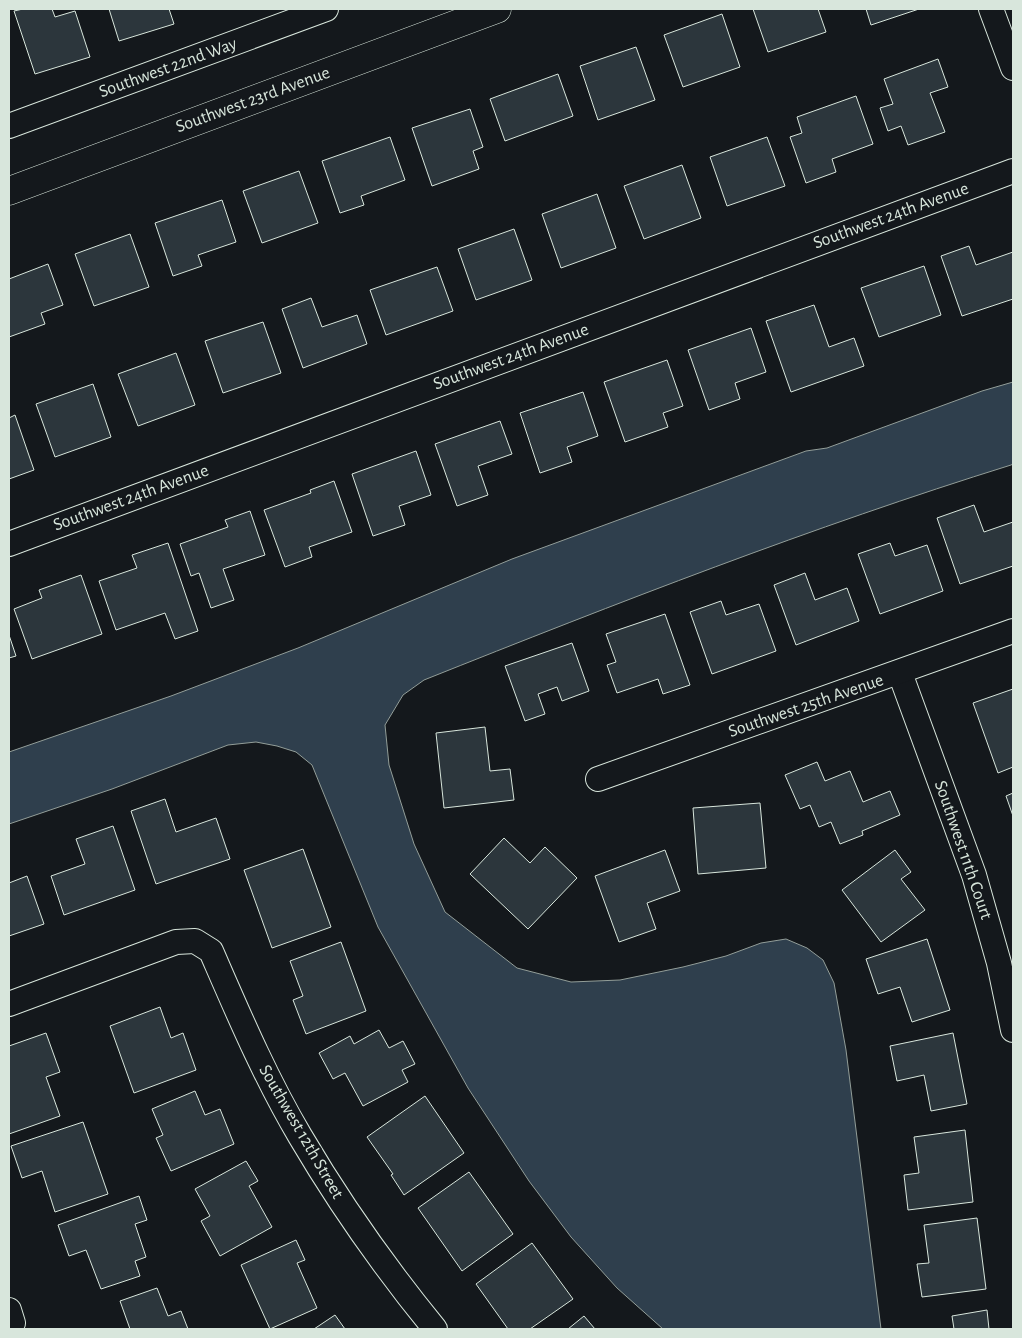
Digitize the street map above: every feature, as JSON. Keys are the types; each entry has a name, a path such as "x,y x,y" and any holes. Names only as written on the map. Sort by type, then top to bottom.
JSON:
{"street":[{"name":"Southwest 22nd Way","path":"9,126 326,9"},
{"name":"Southwest 23rd Avenue","path":"9,191 497,9"},
{"path":"991,9 1013,68"},
{"name":"Southwest 24th Avenue","path":"9,544 1013,171"},
{"name":"Southwest 25th Avenue","path":"598,779 900,673 1013,631"},
{"name":"Southwest 11th Court","path":"900,673 974,875 999,963 1013,1030"},
{"name":"Southwest 12th Street","path":"9,1004 176,942 195,941 210,951 256,1053 299,1135 348,1213 400,1288 435,1329"}],"water":[{"path":"1013,382 1013,464 862,514 715,567 424,680 403,695 385,725 389,765 414,844 445,912 517,968 571,982 620,980 683,967 726,956 761,943 786,939 807,948 823,960 834,983 846,1050 881,1329 663,1329 617,1288 571,1237 529,1181 468,1088 378,927 312,765 296,752 256,742 228,745 112,789 9,824 9,752 171,696 298,648 512,559 806,451 827,448 982,391"}],"building":[{"path":"23,9 52,9 55,17 75,11 90,57 35,74 14,11"},
{"path":"109,9 169,9 174,24 119,41"},
{"path":"753,9 818,9 826,32 768,52"},
{"path":"866,9 919,9 871,25"},
{"path":"722,14 740,67 683,87 664,35"},
{"path":"636,47 655,100 598,120 580,66"},
{"path":"938,59 948,87 930,93 945,132 908,145 901,126 888,131 880,108 893,104 884,79"},
{"path":"558,74 573,116 505,141 490,99"},
{"path":"856,96 873,144 832,159 836,172 806,183 790,137 802,133 797,117"},
{"path":"470,109 483,147 473,151 479,169 432,186 412,128"},
{"path":"390,137 405,180 361,196 364,205 340,213 322,161"},
{"path":"767,137 785,186 727,206 710,157"},
{"path":"682,165 701,218 644,239 624,186"},
{"path":"299,171 318,223 262,243 243,191"},
{"path":"597,194 616,248 561,268 542,214"},
{"path":"222,200 236,242 198,255 202,266 173,276 155,223"},
{"path":"514,229 532,280 476,300 458,249"},
{"path":"130,234 149,287 94,306 75,254"},
{"path":"969,246 976,265 1013,252 1013,299 962,316 941,256"},
{"path":"48,264 63,305 41,313 45,324 9,337 9,279"},
{"path":"924,266 941,315 879,337 861,288"},
{"path":"437,267 453,311 386,335 370,290"},
{"path":"311,298 322,327 357,315 367,344 303,368 282,309"},
{"path":"814,305 829,347 854,338 864,366 791,392 766,321"},
{"path":"263,322 281,373 223,393 205,341"},
{"path":"751,328 766,372 735,383 740,399 709,410 688,350"},
{"path":"176,353 195,405 138,426 118,374"},
{"path":"667,360 683,406 663,413 668,427 625,442 604,382"},
{"path":"93,384 111,437 55,457 36,404"},
{"path":"583,392 598,436 567,447 572,462 540,473 520,413"},
{"path":"15,415 34,470 9,479 9,418"},
{"path":"500,421 512,454 478,466 488,495 457,506 435,444"},
{"path":"416,451 431,495 399,506 405,525 373,536 352,474"},
{"path":"334,481 352,532 309,547 312,557 285,567 264,510 311,493 310,490"},
{"path":"974,505 984,532 1013,522 1013,566 960,584 937,518"},
{"path":"250,511 265,555 223,569 234,600 211,608 199,573 191,576 180,544 228,527 225,520"},
{"path":"168,543 198,631 175,639 165,613 116,630 99,581 137,568 132,555"},
{"path":"890,543 895,556 927,545 943,591 880,614 858,554"},
{"path":"805,573 815,600 847,588 859,621 796,645 774,585"},
{"path":"81,575 102,634 32,659 14,609 42,598 39,590"},
{"path":"721,601 726,615 759,604 776,651 712,674 690,612"},
{"path":"665,614 690,685 663,694 658,679 617,693 607,665 616,662 606,634"},
{"path":"9,635 16,656 9,658"},
{"path":"572,643 589,691 562,701 557,687 538,694 545,714 525,721 505,666"},
{"path":"1013,689 1013,767 998,773 973,703"},
{"path":"485,727 490,771 510,769 514,800 444,808 436,733"},
{"path":"817,762 825,781 850,771 863,802 890,791 900,815 862,831 863,835 840,844 831,822 819,827 810,805 800,809 785,775"},
{"path":"1013,793 1013,816 1006,796"},
{"path":"165,799 176,832 216,818 230,859 156,884 131,811"},
{"path":"760,803 766,868 698,874 693,808"},
{"path":"113,826 135,890 64,915 51,876 85,864 76,839"},
{"path":"504,838 530,863 545,847 577,878 528,929 470,874"},
{"path":"303,849 331,927 272,948 244,870"},
{"path":"665,850 680,891 647,903 656,929 619,942 595,876"},
{"path":"895,850 911,872 901,879 925,910 881,942 842,890"},
{"path":"27,876 44,924 9,936 9,883"},
{"path":"927,939 950,1010 912,1022 900,987 878,994 866,959"},
{"path":"341,942 366,1011 306,1034 293,1000 303,996 290,961"},
{"path":"160,1007 171,1038 183,1033 196,1070 134,1093 110,1026"},
{"path":"379,1030 389,1048 403,1041 415,1064 402,1070 408,1082 363,1106 345,1073 333,1079 319,1053 350,1036 354,1044"},
{"path":"46,1033 60,1072 46,1077 60,1116 9,1134 9,1046"},
{"path":"953,1033 967,1104 931,1111 924,1075 897,1081 890,1046"},
{"path":"195,1091 205,1115 220,1109 234,1144 171,1171 156,1138 163,1135 152,1109"},
{"path":"425,1096 464,1153 404,1195 391,1175 393,1174 367,1137"},
{"path":"83,1122 108,1194 55,1212 42,1171 22,1178 11,1146"},
{"path":"965,1130 973,1202 908,1210 904,1175 919,1173 914,1137"},
{"path":"246,1161 258,1181 249,1186 272,1227 220,1256 201,1221 210,1216 195,1189"},
{"path":"469,1172 513,1234 462,1271 418,1208"},
{"path":"139,1196 147,1220 135,1224 146,1257 135,1261 140,1276 101,1289 86,1250 69,1256 58,1225"},
{"path":"977,1218 986,1289 922,1297 917,1264 929,1263 924,1225"},
{"path":"296,1240 305,1260 297,1263 317,1308 270,1329 241,1265"},
{"path":"532,1243 573,1299 530,1329 508,1329 476,1284"},
{"path":"157,1288 168,1316 181,1311 188,1329 130,1329 120,1301"},
{"path":"987,1310 989,1329 954,1329 952,1316"},
{"path":"335,1315 345,1329 314,1329"},
{"path":"584,1316 595,1329 568,1329"}]}
